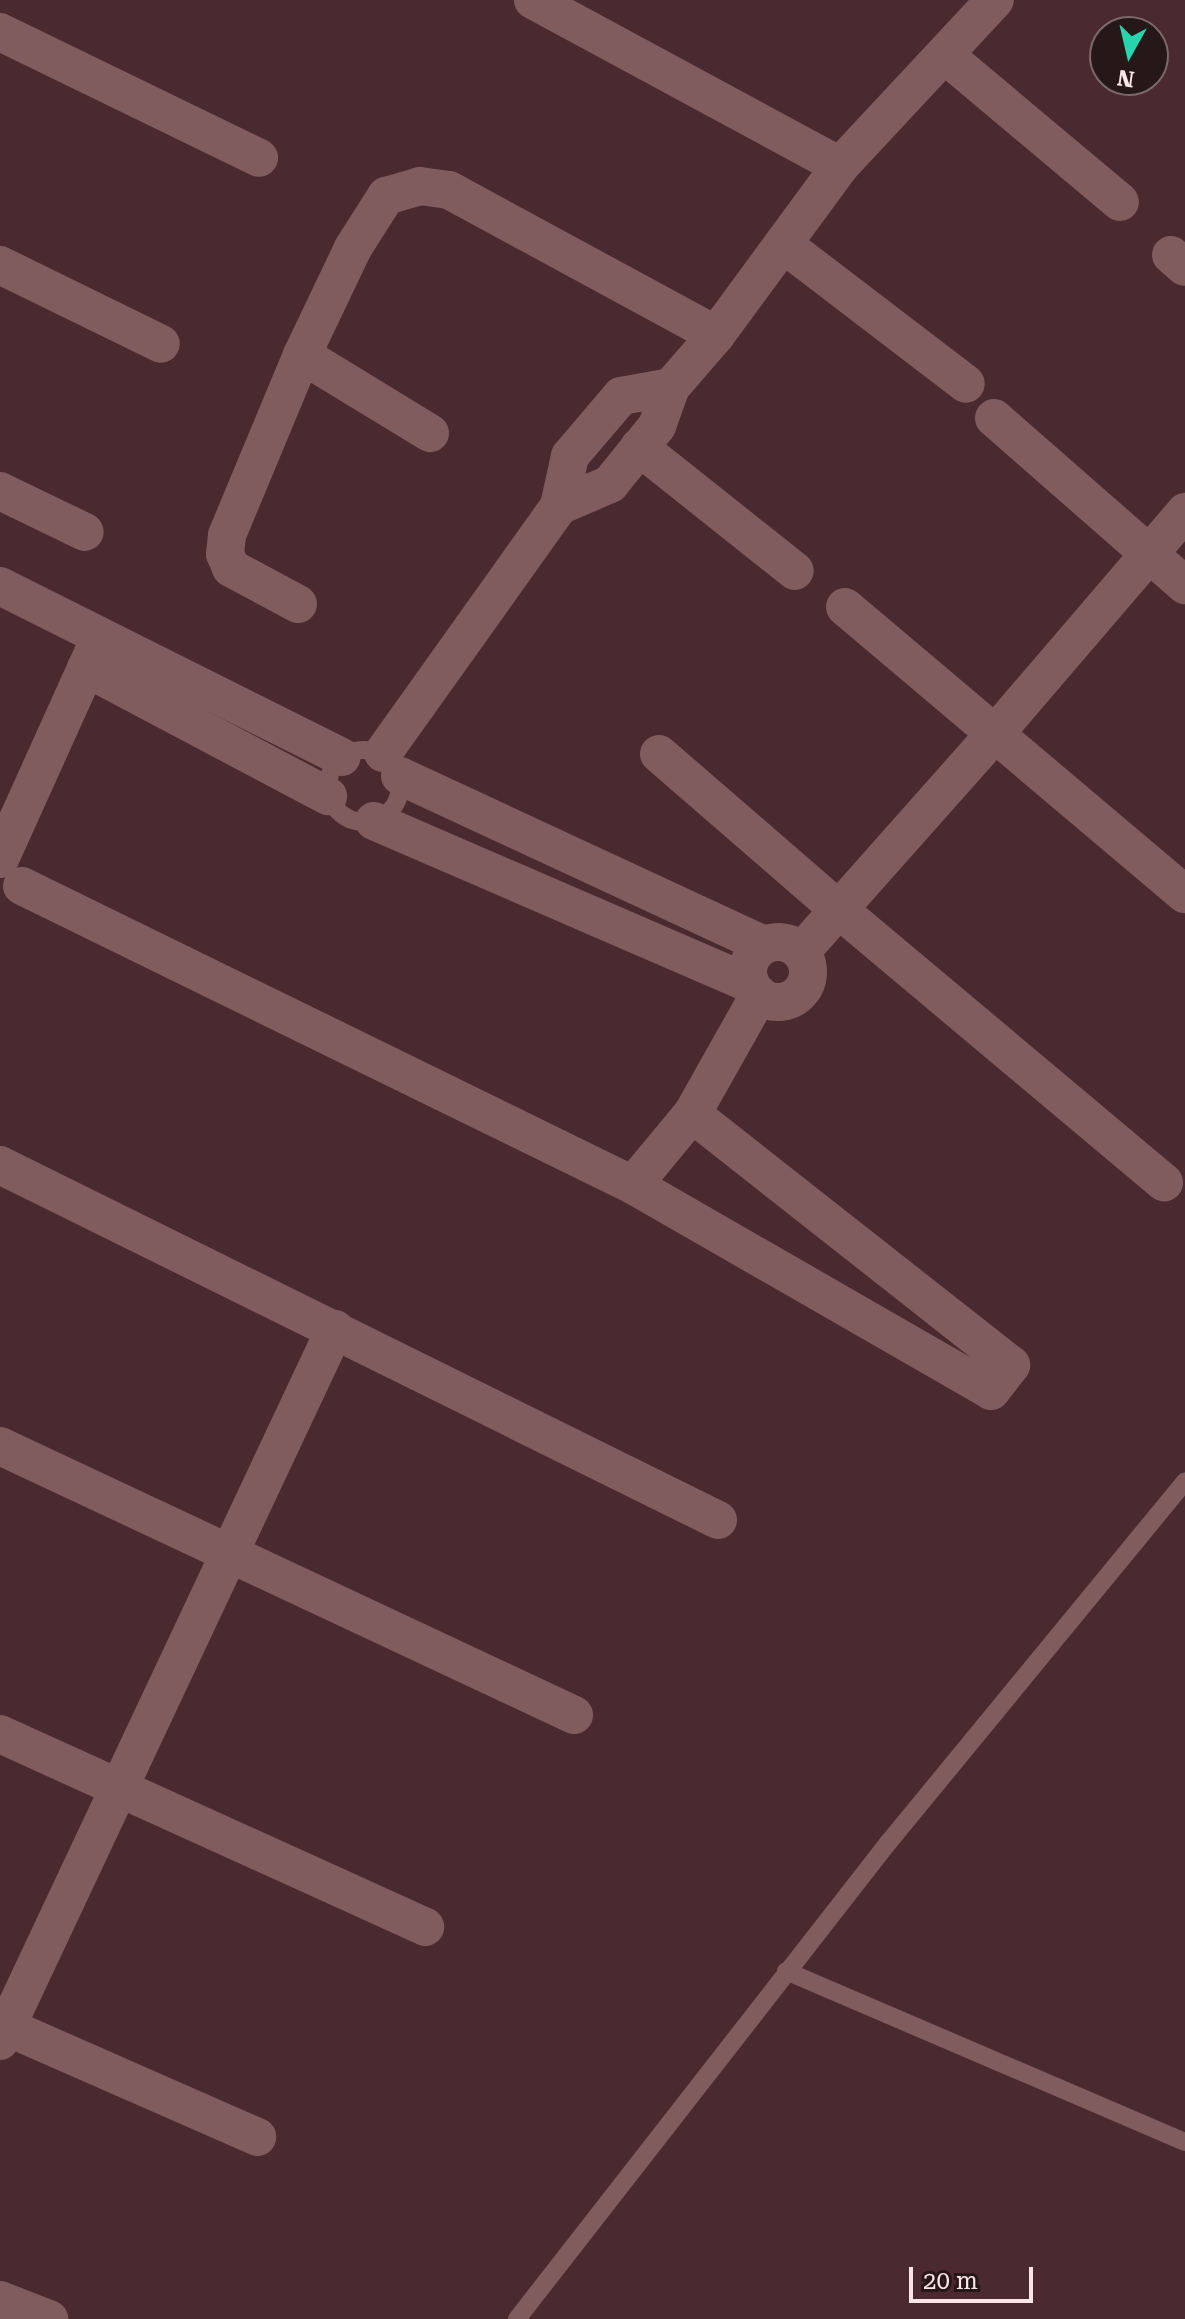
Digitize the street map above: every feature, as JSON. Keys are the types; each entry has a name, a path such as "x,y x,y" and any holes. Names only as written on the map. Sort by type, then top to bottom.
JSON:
{"street":[{"path":"533,0 840,166"},
{"path":"559,506 610,484 657,426 671,387 716,335 840,166 946,56 995,0"},
{"path":"0,32 259,158"},
{"path":"946,56 1120,202"},
{"path":"298,604 231,568 225,554 227,535 302,355 353,248 386,196 420,186 449,190 716,335"},
{"path":"783,244 966,384"},
{"path":"0,265 161,344"},
{"path":"302,355 430,433"},
{"path":"374,821 755,989 778,1002 796,996 803,989 808,970 801,952 783,942 764,945 391,765 559,506 570,456 621,396 671,387"},
{"path":"994,418 1185,585"},
{"path":"639,447 795,571"},
{"path":"0,491 85,532"},
{"path":"801,952 994,735 1185,512"},
{"path":"0,586 94,651 328,796"},
{"path":"845,607 1185,894"},
{"path":"94,651 342,757"},
{"path":"94,651 11,873 633,1185 991,1391 1011,1365 692,1114"},
{"path":"659,754 1164,1182"},
{"path":"633,1185 692,1114 755,989 749,964 764,945"},
{"path":"0,1165 718,1520"},
{"path":"257,2137 2,2031 335,1329"},
{"path":"0,1446 574,1715"},
{"path":"0,1734 425,1927"},
{"path":"0,2300 49,2319"}],"lane":[{"path":"369,749 391,765 401,791 396,804 374,821 345,817 334,808 328,796 327,781 332,767 342,757 369,749"},
{"path":"525,2317 786,1971 1185,1481"},
{"path":"786,1971 1185,2142"}]}
